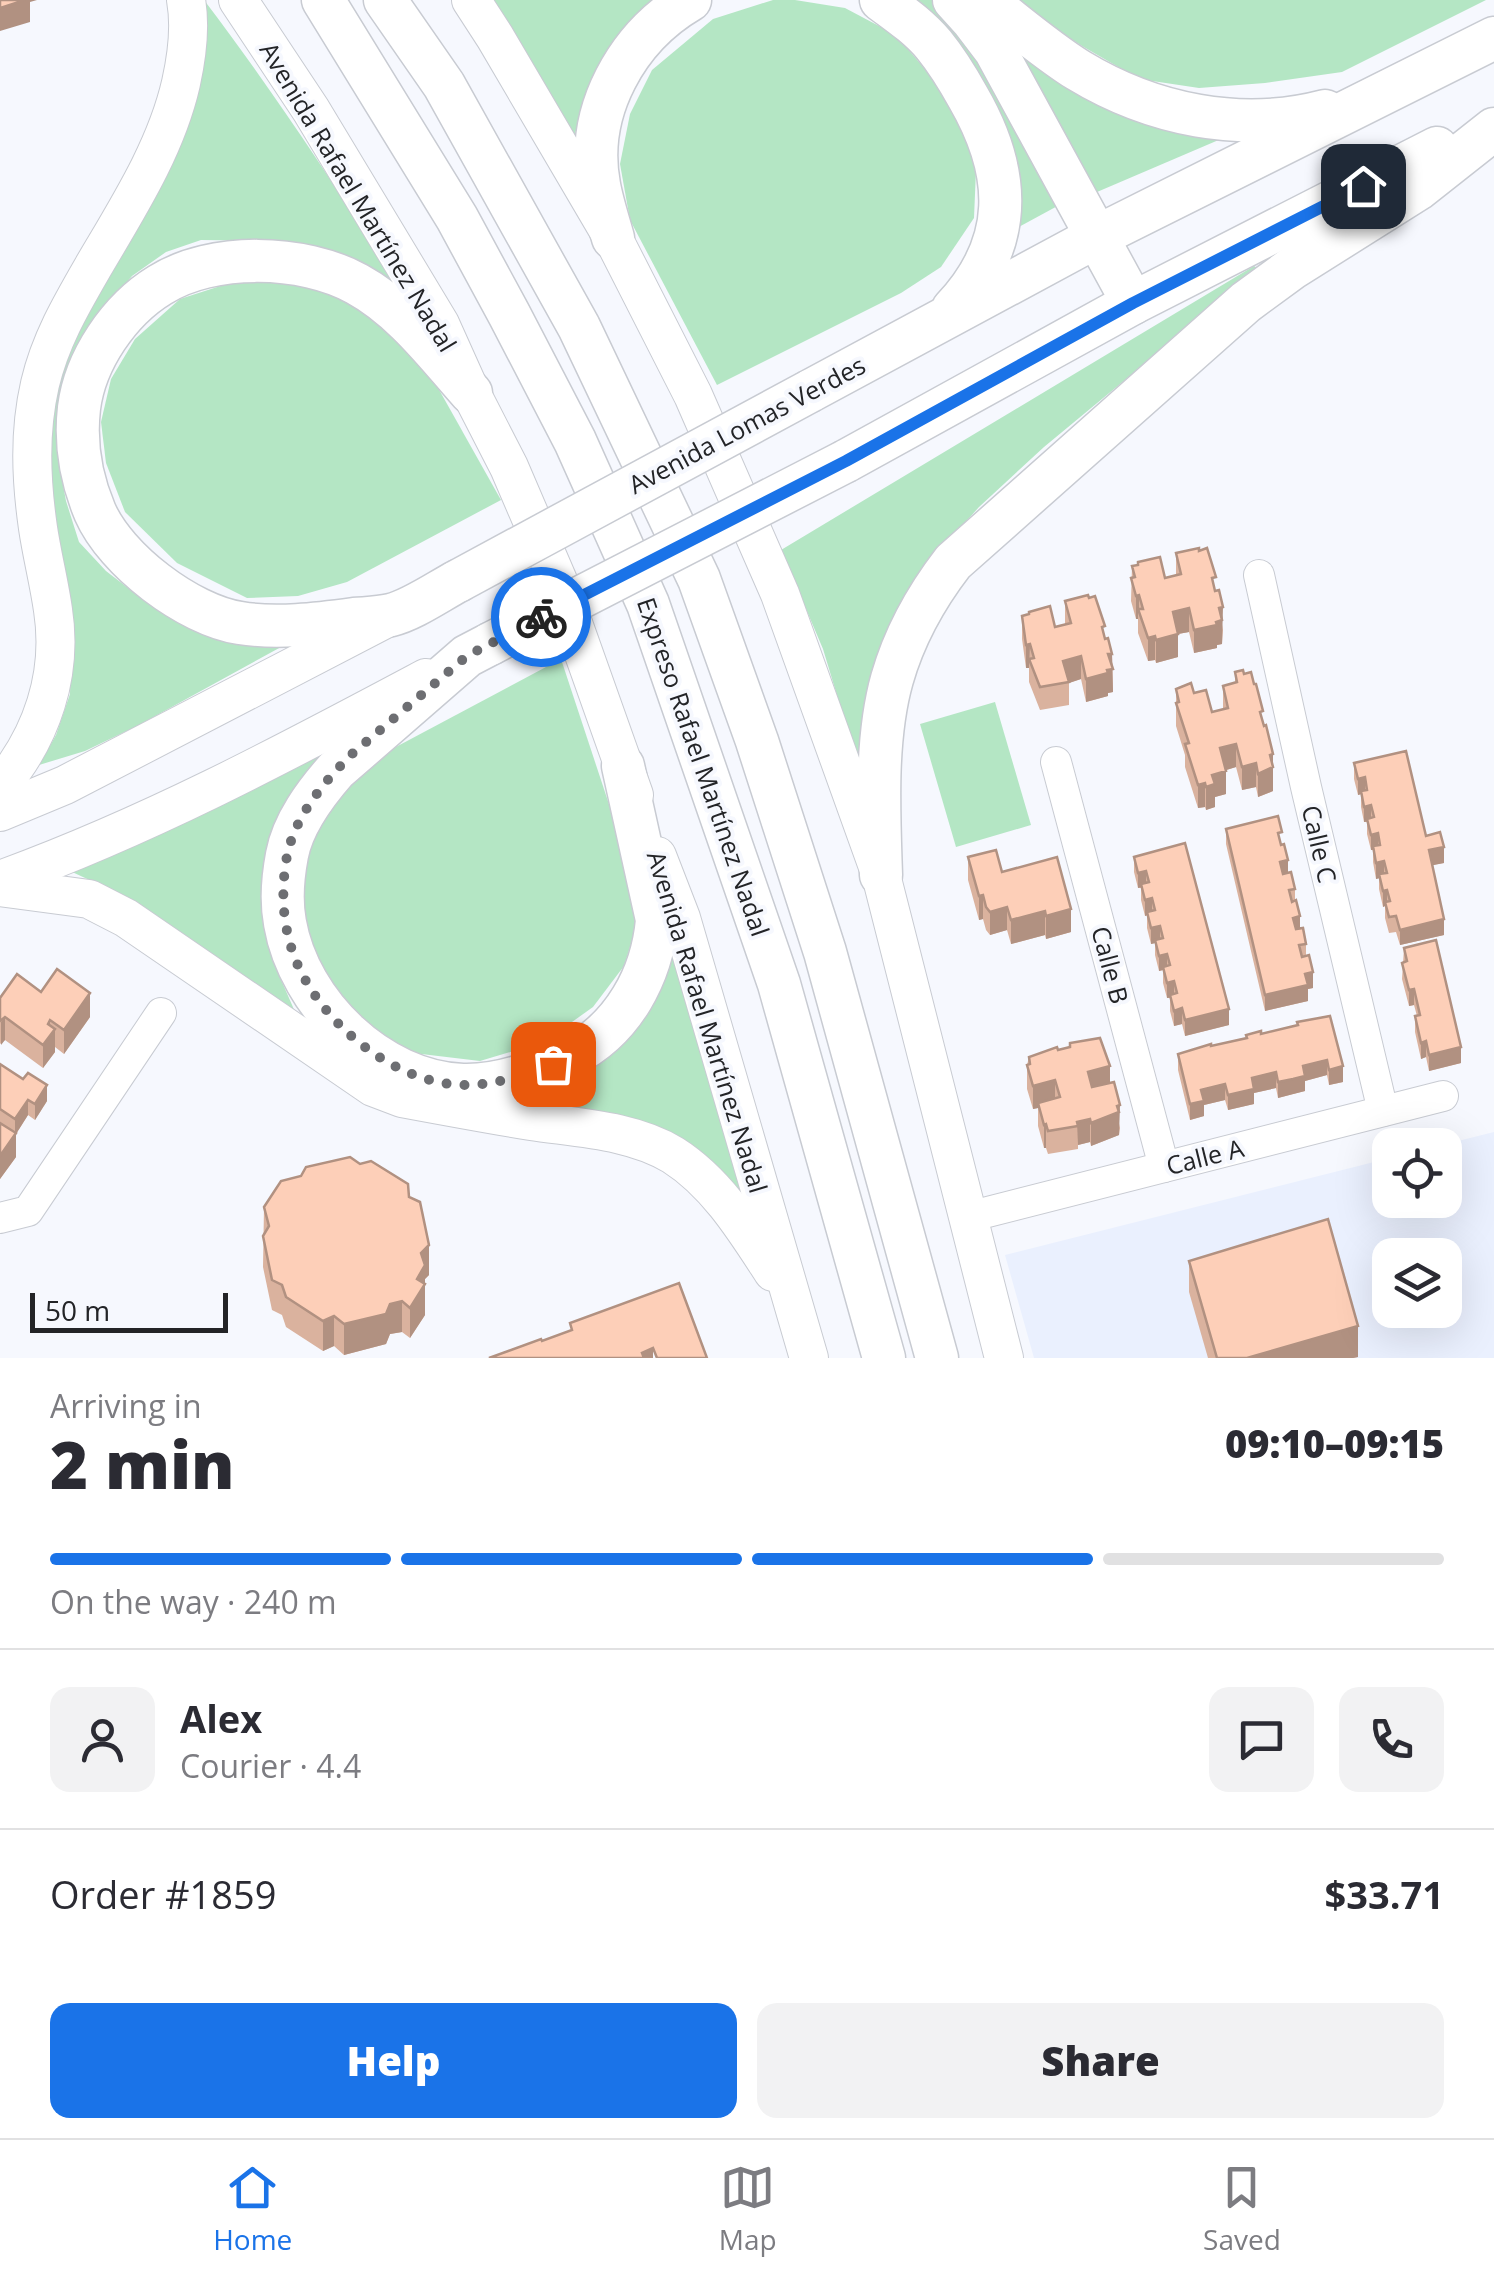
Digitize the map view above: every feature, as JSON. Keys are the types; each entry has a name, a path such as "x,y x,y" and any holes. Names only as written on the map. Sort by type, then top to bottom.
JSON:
{"highway":[{"name":"Expreso Rafael Martínez Nadal","path":"323,0 457,218 509,314 575,441 648,604 779,984 884,1358"},
{"path":"385,0 444,86 579,327 700,579 758,741 826,952 937,1358"},
{"path":"613,238 598,181 597,139 604,105 638,41 690,0"},
{"path":"881,0 912,22 933,44 980,116 995,154 1000,222 994,244 972,290 945,318"},
{"path":"954,0 995,50 1133,303"},
{"path":"984,0 1078,70 1148,104 1196,117 1244,120 1309,115 1378,96"},
{"name":"Avenida Lomas Verdes","path":"394,615 1096,237 1494,38"},
{"path":"622,766 657,920 648,969 638,991 606,1032 581,1050 522,1077 464,1085 420,1076 376,1056 334,1019 311,990 294,956 283,908 288,853 304,813 336,770 479,650 846,461 1133,303 1494,118"},
{"path":"881,875 884,724 892,679 922,608 953,562 1246,302 1418,188 1494,128"},
{"path":"394,615 328,622 238,623 210,614 164,590 103,527 88,491 80,464 78,433 79,408 89,368 134,304 160,284 209,267 262,260 292,263 355,283 386,304 421,337 471,394"}],"main road":[{"path":"0,786 40,723 50,696 56,658 54,614 38,529 32,469 32,426 40,386 49,351 69,308 137,192 175,107 186,62 186,0"},
{"name":"Avenida Rafael Martínez Nadal","path":"238,0 440,324 558,581 622,766 681,918 809,1358"},
{"path":"470,0 613,238 694,395 780,594 881,875 1004,1358"},
{"name":"Avenida Lomas Verdes","path":"0,812 96,770 394,615"},
{"path":"0,884 74,854 277,758 479,650"},
{"path":"0,884 90,899 126,918 373,1087 402,1098 601,1131 649,1144 672,1155 718,1195 791,1298"}],"street":[{"name":"Calle C","path":"1260,575 1383,1111"},
{"name":"Calle B","path":"1056,762 1164,1167"},
{"path":"0,1218 28,1211 161,1012"},
{"name":"Calle A","path":"968,1218 1443,1096"}],"shaded area":[{"path":"1494,1132 1494,1358 1034,1358 1005,1255 1372,1163 1372,1218 1462,1218 1462,1140"}],"green space":[{"path":"204,0 290,120 425,326 328,251 288,241 201,240 166,252 132,276 101,313 58,423 59,463 79,542 106,571 182,623 292,641 139,725 85,751 39,765 56,735 70,694 71,634 70,594 49,507 40,414"},
{"path":"488,0 665,0 629,30 591,80 574,137"},
{"path":"773,0 845,8 896,35 936,82 977,146 974,218 941,267 901,293 717,385 630,220 620,164 630,114 652,70 713,19"},
{"path":"911,0 942,0 1063,203 1013,230"},
{"path":"1011,0 1486,0 1342,72 1199,88 1139,79"},
{"path":"985,16 1242,130 1090,195"},
{"path":"1254,266 1259,269 1044,447 953,536 859,768 823,649 781,550"},
{"path":"239,280 339,288 424,363 501,500 347,582 298,596 247,598 177,563 125,512 106,463 101,422 111,379 135,339 180,299"},
{"path":"561,659 639,895 637,925 624,966 593,1007 544,1042 480,1061 413,1053 365,1024 324,981 302,925 301,877 318,818 362,765"},
{"path":"995,702 1031,825 956,847 920,724"},
{"path":"344,738 299,783 274,823 265,865 262,919 279,975 299,1021 111,890 70,871"},
{"path":"666,927 748,1193 736,1197 482,1096 538,1084"}],"building":[{"path":"0,0 25,0 0,8"},
{"path":"1207,548 1216,577 1212,578 1215,591 1219,590 1223,607 1219,608 1222,620 1217,625 1194,630 1189,608 1173,612 1178,634 1156,640 1155,636 1148,638 1138,609 1143,609 1131,578 1135,577 1132,566 1160,557 1165,578 1181,574 1176,553"},
{"path":"1095,596 1113,669 1086,679 1081,656 1063,661 1069,682 1040,687 1029,659 1034,658 1030,644 1026,645 1022,616 1050,606 1055,627 1071,623 1065,601"},
{"path":"1243,670 1244,674 1251,672 1256,684 1273,767 1258,774 1256,763 1242,767 1236,744 1220,748 1226,771 1212,775 1215,784 1198,785 1185,744 1189,743 1176,703 1176,689 1191,683 1194,693 1206,690 1212,712 1228,708 1223,686 1237,682 1235,672"},
{"path":"1406,751 1426,836 1440,832 1444,847 1429,850 1444,919 1400,930 1396,916 1389,917 1385,902 1390,901 1379,874 1387,873 1384,861 1376,863 1373,846 1380,845 1378,833 1371,835 1367,819 1374,817 1371,805 1364,807 1361,791 1367,790 1365,777 1358,779 1354,763"},
{"path":"1278,816 1282,832 1278,833 1288,860 1280,862 1283,874 1291,872 1295,889 1289,890 1300,916 1293,918 1296,929 1303,928 1306,944 1299,945 1302,957 1309,955 1313,972 1305,974 1308,985 1265,995 1226,829"},
{"path":"1185,843 1229,1009 1185,1020 1182,1008 1174,1011 1170,995 1177,993 1174,981 1167,983 1163,967 1170,965 1167,954 1159,956 1155,940 1163,938 1160,926 1151,928 1147,912 1155,910 1152,898 1145,900 1141,884 1149,882 1146,871 1138,873 1134,857"},
{"path":"996,850 1002,872 1057,857 1071,909 1011,920 1007,907 990,912 983,895 979,896 968,857"},
{"path":"1436,940 1461,1047 1429,1055 1426,1041 1421,1043 1414,989 1409,990 1402,963 1407,961 1404,948"},
{"path":"57,969 90,993 64,1030 50,1020 48,1024 55,1029 43,1045 5,1017 0,1021 0,998 17,974 41,992"},
{"path":"1330,1016 1343,1066 1329,1070 1327,1060 1303,1066 1305,1076 1293,1079 1278,1082 1276,1072 1252,1078 1254,1089 1228,1095 1225,1084 1201,1090 1204,1101 1190,1104 1178,1054"},
{"path":"1100,1038 1110,1066 1088,1072 1092,1087 1114,1082 1119,1112 1091,1123 1090,1119 1077,1122 1078,1126 1048,1131 1038,1103 1060,1097 1055,1080 1033,1086 1027,1065 1029,1057"},
{"path":"0,1064 23,1079 28,1073 47,1085 35,1104 28,1100 15,1119 0,1109"},
{"path":"0,1123 16,1133 0,1156"},
{"path":"350,1157 360,1164 371,1161 408,1184 409,1197 420,1202 429,1245 421,1253 425,1265 417,1279 425,1284 410,1308 402,1301 390,1304 386,1314 344,1324 334,1316 323,1321 286,1297 282,1285 272,1280 263,1236 269,1226 264,1207 281,1181 301,1176 306,1167"},
{"path":"1328,1219 1358,1326 1247,1358 1217,1358 1189,1261"},
{"path":"679,1283 707,1358 657,1358 653,1348 642,1353 644,1358 489,1358 572,1330 570,1323"}],"way so far":[{"path":"541,617 467,656 336,770 319,789 296,832 288,853 283,896 284,920 294,956 311,990 334,1019 376,1056 434,1081 464,1085 522,1077 553,1064"}],"route":[{"path":"541,617 846,461 1133,303 1363,186"}]}
